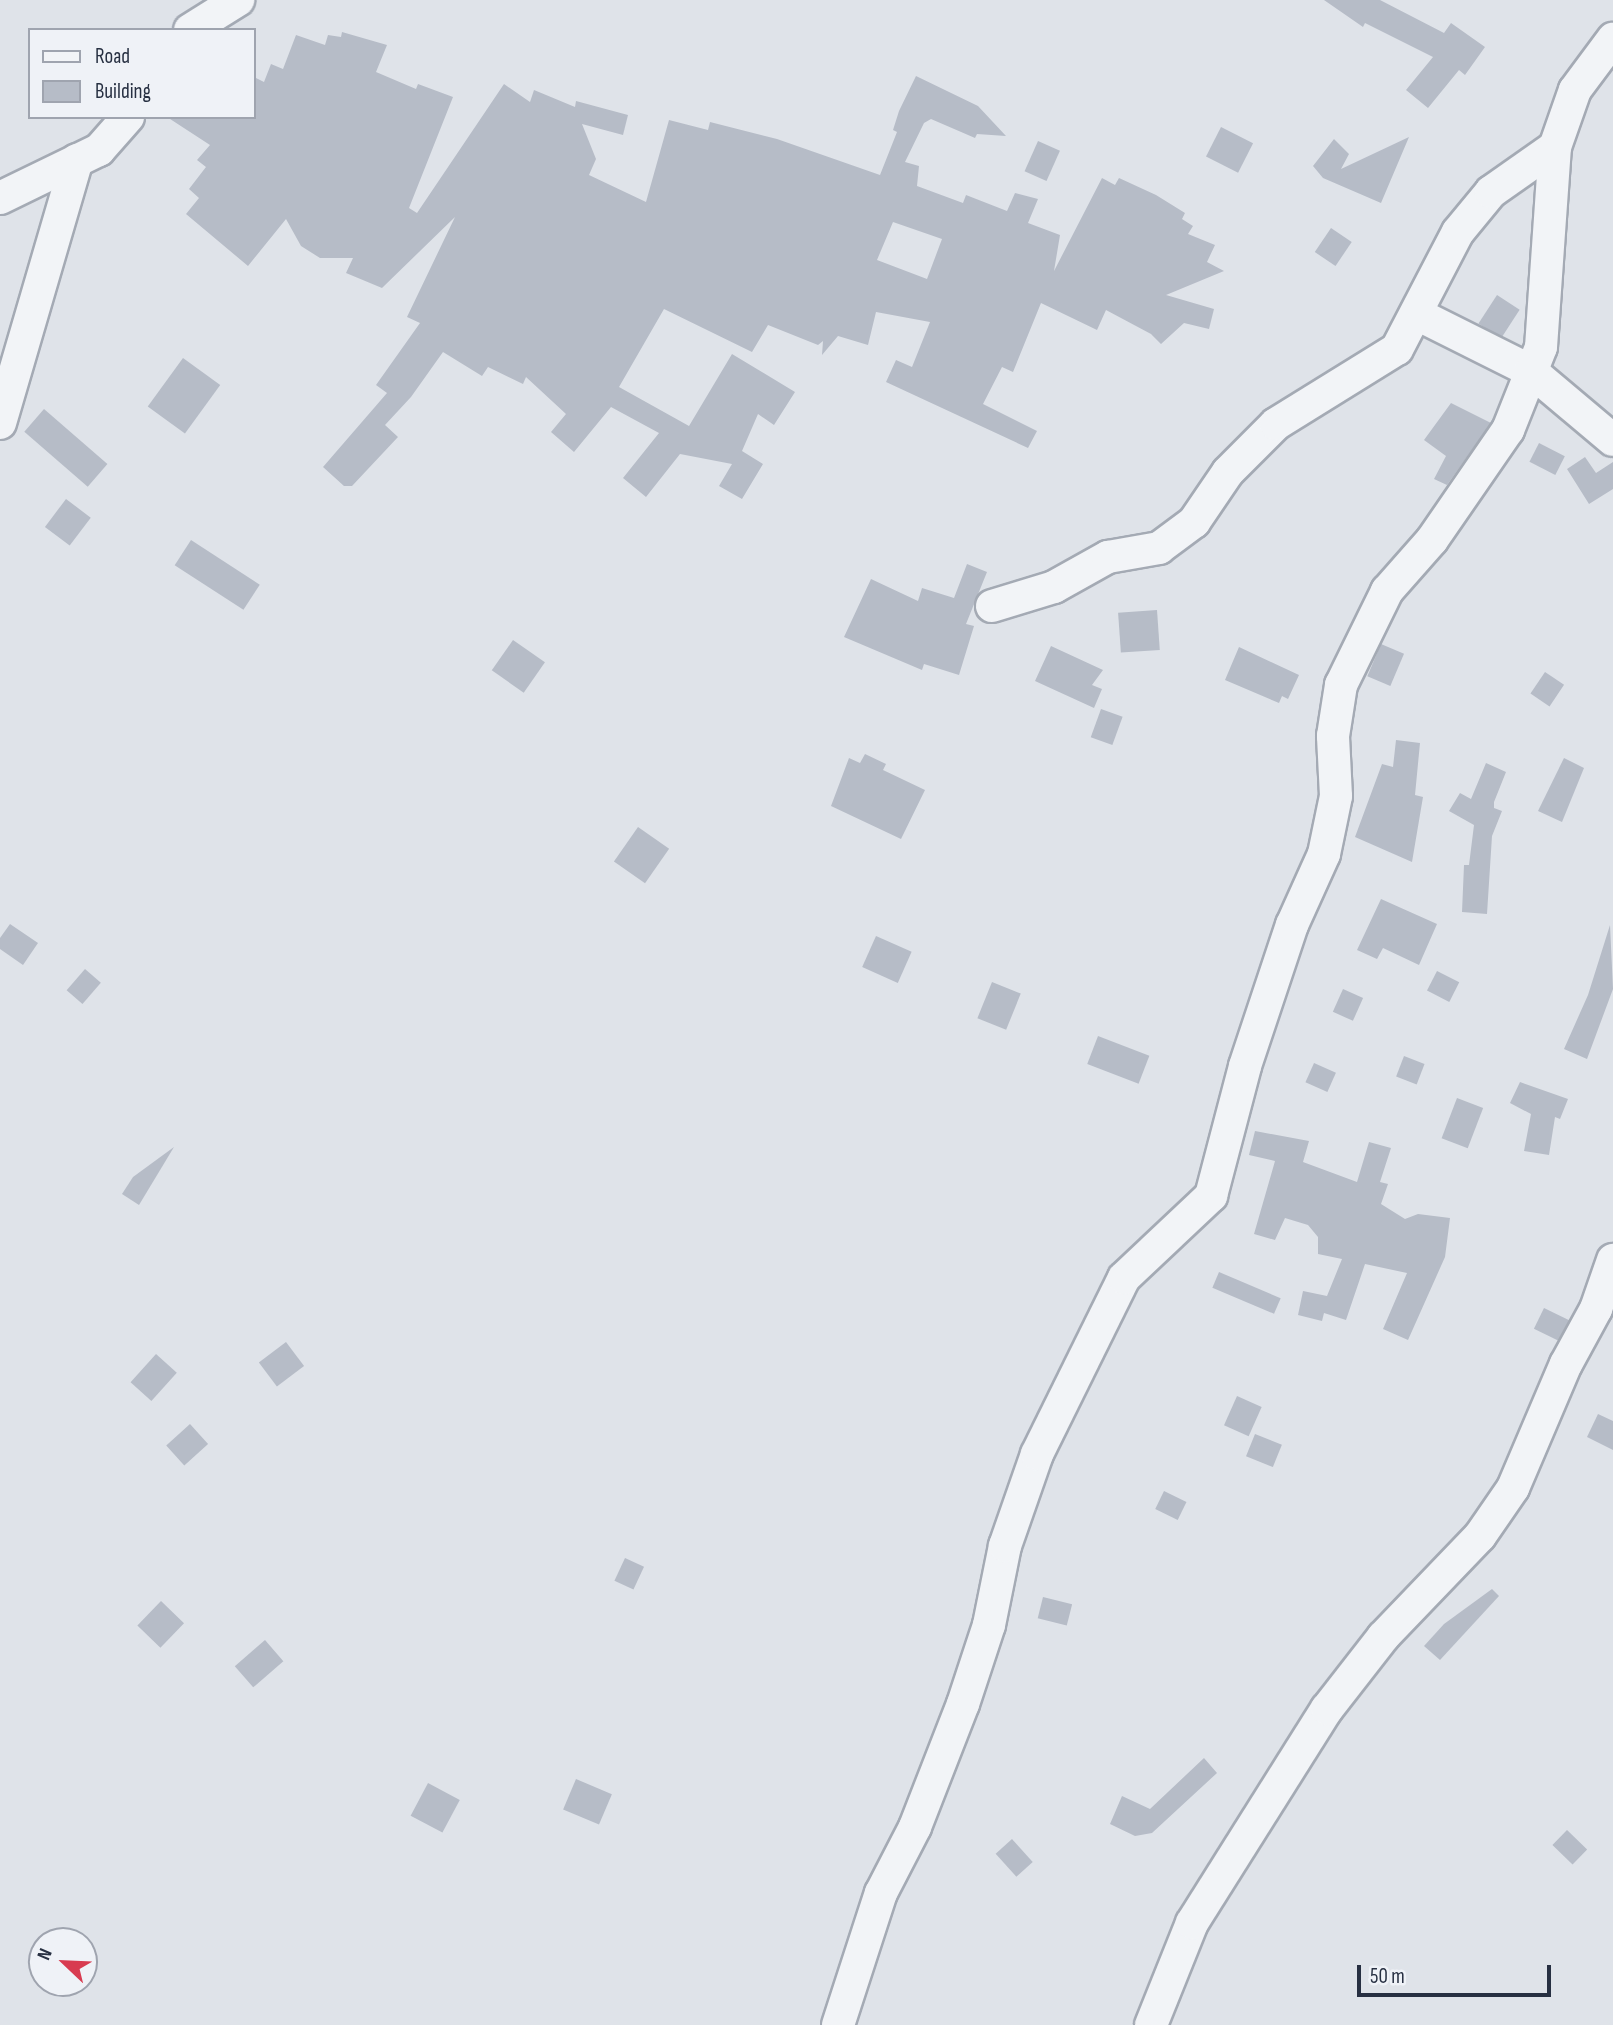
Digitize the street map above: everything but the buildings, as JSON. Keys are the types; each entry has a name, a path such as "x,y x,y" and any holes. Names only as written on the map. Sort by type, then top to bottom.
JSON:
{"street":[{"path":"193,28 238,0"},
{"path":"838,2025 881,1893 915,1827 963,1704 989,1625 1005,1546 1037,1454 1124,1278 1211,1196 1245,1066 1279,963 1324,854 1336,796 1333,736 1341,685 1387,591 1432,540 1508,430 1541,347 1555,147 1575,90 1613,39"},
{"path":"0,198 99,150 126,119"},
{"path":"992,606 1054,587 1108,557 1159,548 1195,522 1250,446 1276,424 1397,349 1419,315 1458,232 1491,192 1555,147"},
{"path":"0,423 77,160"},
{"path":"1419,315 1531,371 1613,440"},
{"path":"1150,2025 1192,1923 1327,1709 1383,1637 1480,1536 1513,1488 1566,1364 1596,1309 1613,1260"}]}
